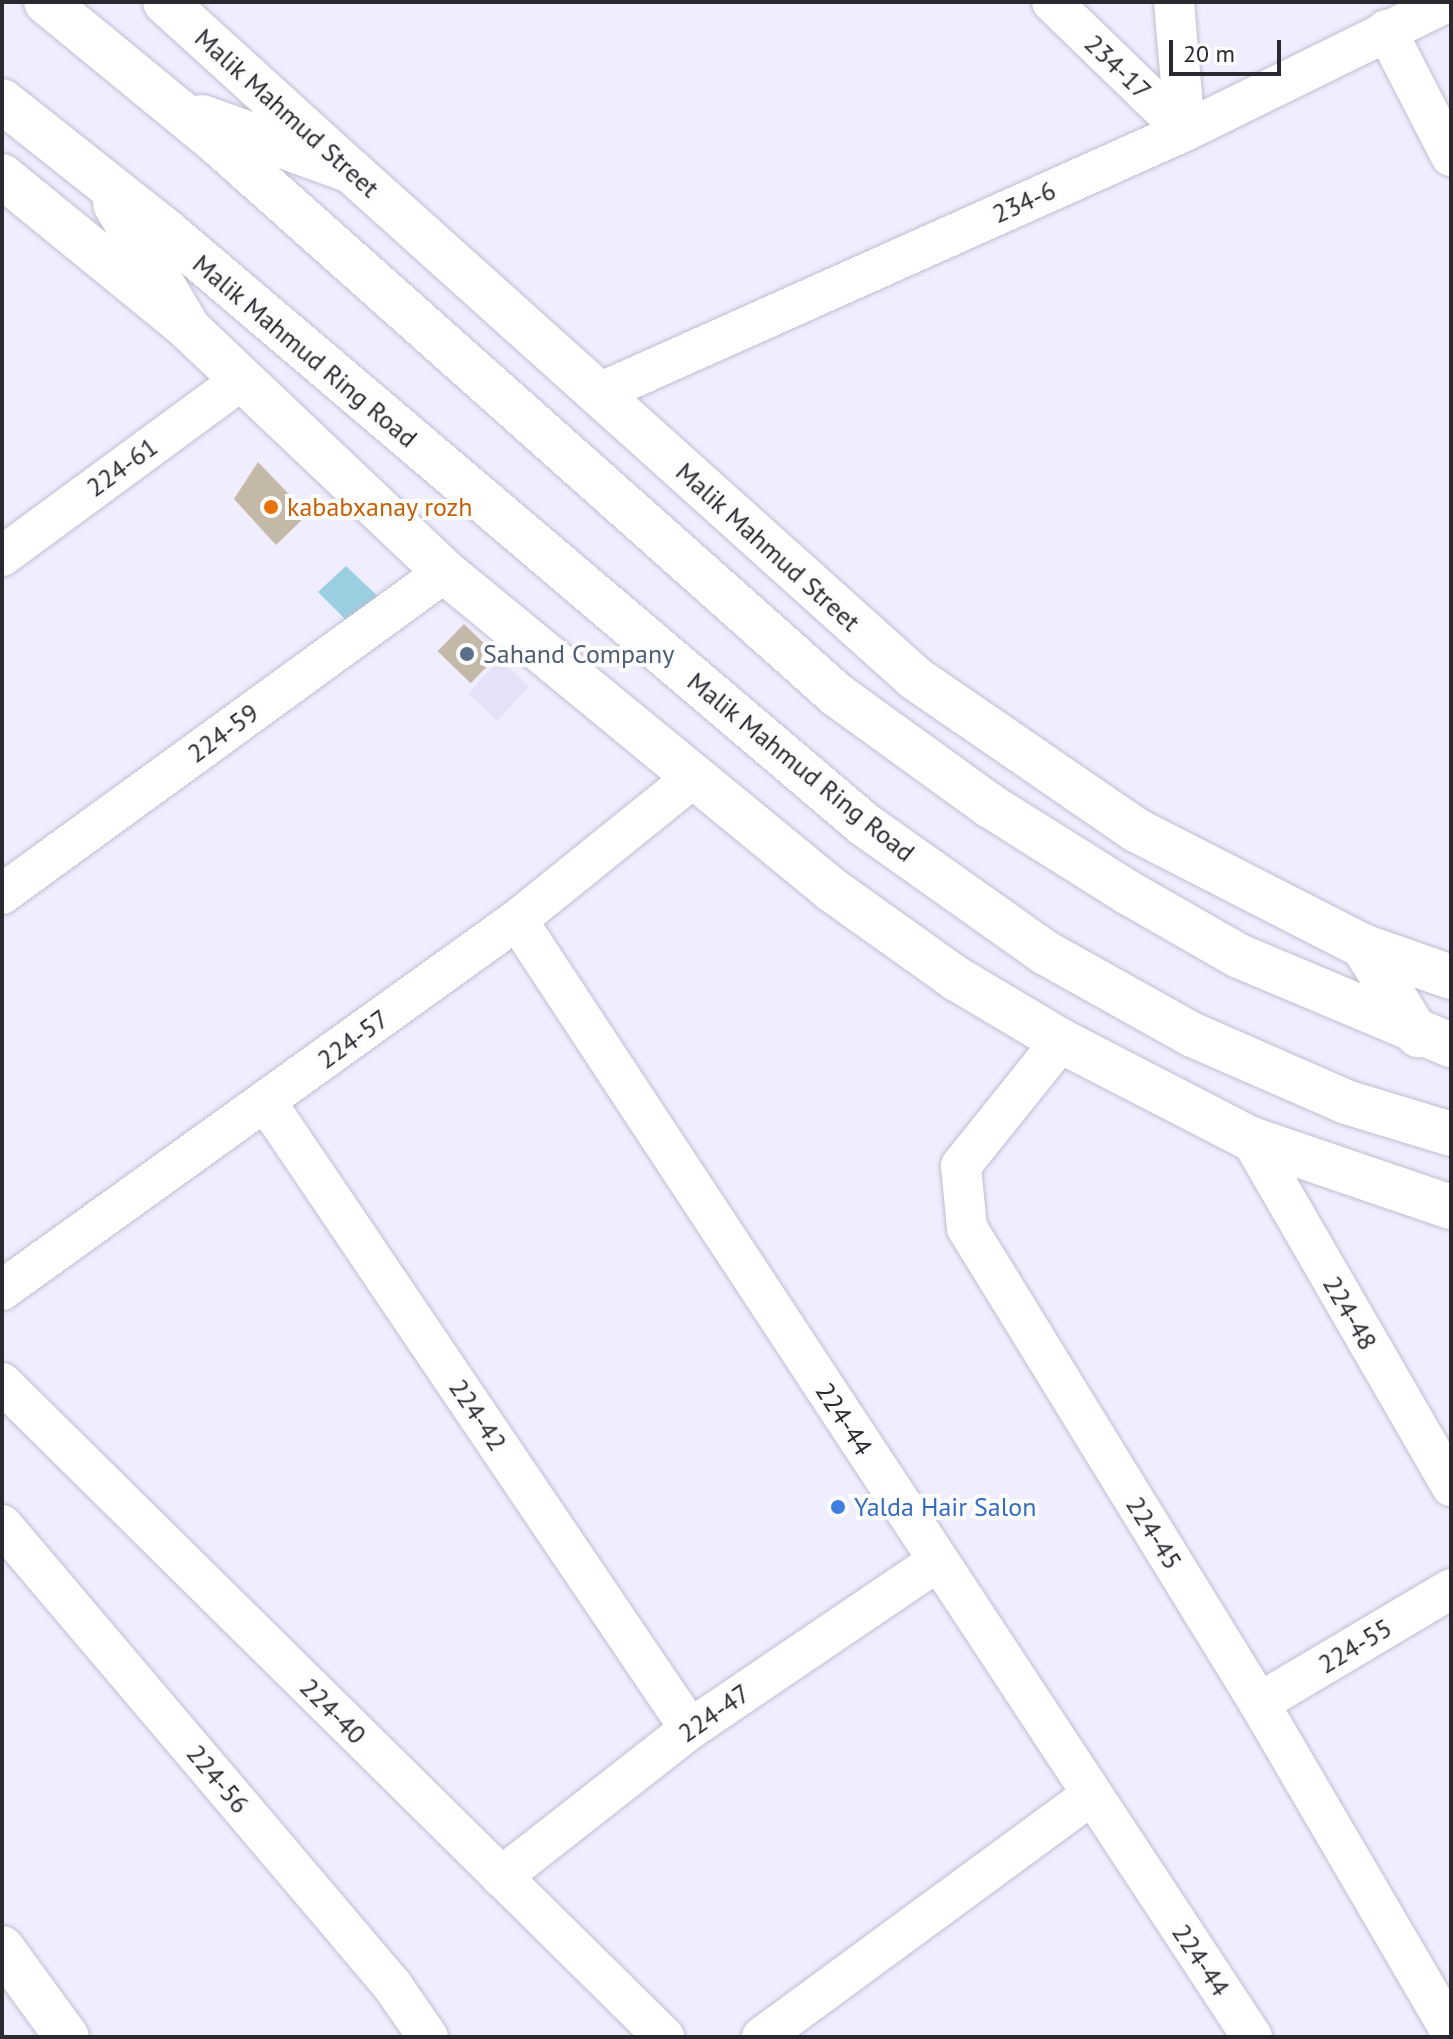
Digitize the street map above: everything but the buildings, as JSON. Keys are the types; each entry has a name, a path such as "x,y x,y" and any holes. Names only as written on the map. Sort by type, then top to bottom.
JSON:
{"main road":[{"path":"46,2 174,107 837,695 989,805 1129,893 1239,956 1434,1040"},
{"name":"Malik Mahmud Street","path":"165,2 915,678 1136,830 1363,946 1451,977"},
{"name":"Malik Mahmud Ring Road","path":"2,101 102,181 865,825 1046,953 1193,1035 1346,1102 1451,1134"},
{"path":"174,107 351,171"},
{"path":"102,181 189,329"},
{"path":"8,189 189,329 445,572 832,890 957,979 1061,1041 1251,1139 1451,1207"},
{"path":"1363,946 1434,1040"},
{"path":"2,1948 67,2037"}],"street":[{"name":"234-17","path":"1052,2 1185,131"},
{"path":"1174,2 1185,131"},
{"name":"234-6","path":"597,394 1185,131 1447,2"},
{"path":"1386,30 1451,156"},
{"name":"224-61","path":"2,556 243,379"},
{"name":"224-59","path":"2,894 445,572"},
{"name":"224-57","path":"2,1290 517,920 694,777"},
{"name":"224-44","path":"517,920 1242,2033"},
{"name":"224-45","path":"1061,1041 961,1166 967,1228 1259,1703 1451,2032"},
{"name":"224-42","path":"266,1102 690,1729"},
{"name":"224-48","path":"1251,1139 1451,1486"},
{"name":"224-40","path":"2,1383 664,2037"},
{"name":"224-56","path":"2,1525 392,1985 428,2037"},
{"name":"224-47","path":"501,1877 690,1729 937,1562"},
{"name":"224-55","path":"1259,1703 1451,1589"},
{"path":"762,2037 1090,1796"}],"shaded area":[{"path":"500,659 529,686 497,721 468,693"}],"water":[{"path":"346,566 389,607 356,630 318,592"}],"place":[{"name":"kababxanay rozh","path":"271,507"},
{"name":"Sahand Company","path":"467,654"},
{"name":"Yalda Hair Salon","path":"838,1507"}]}
